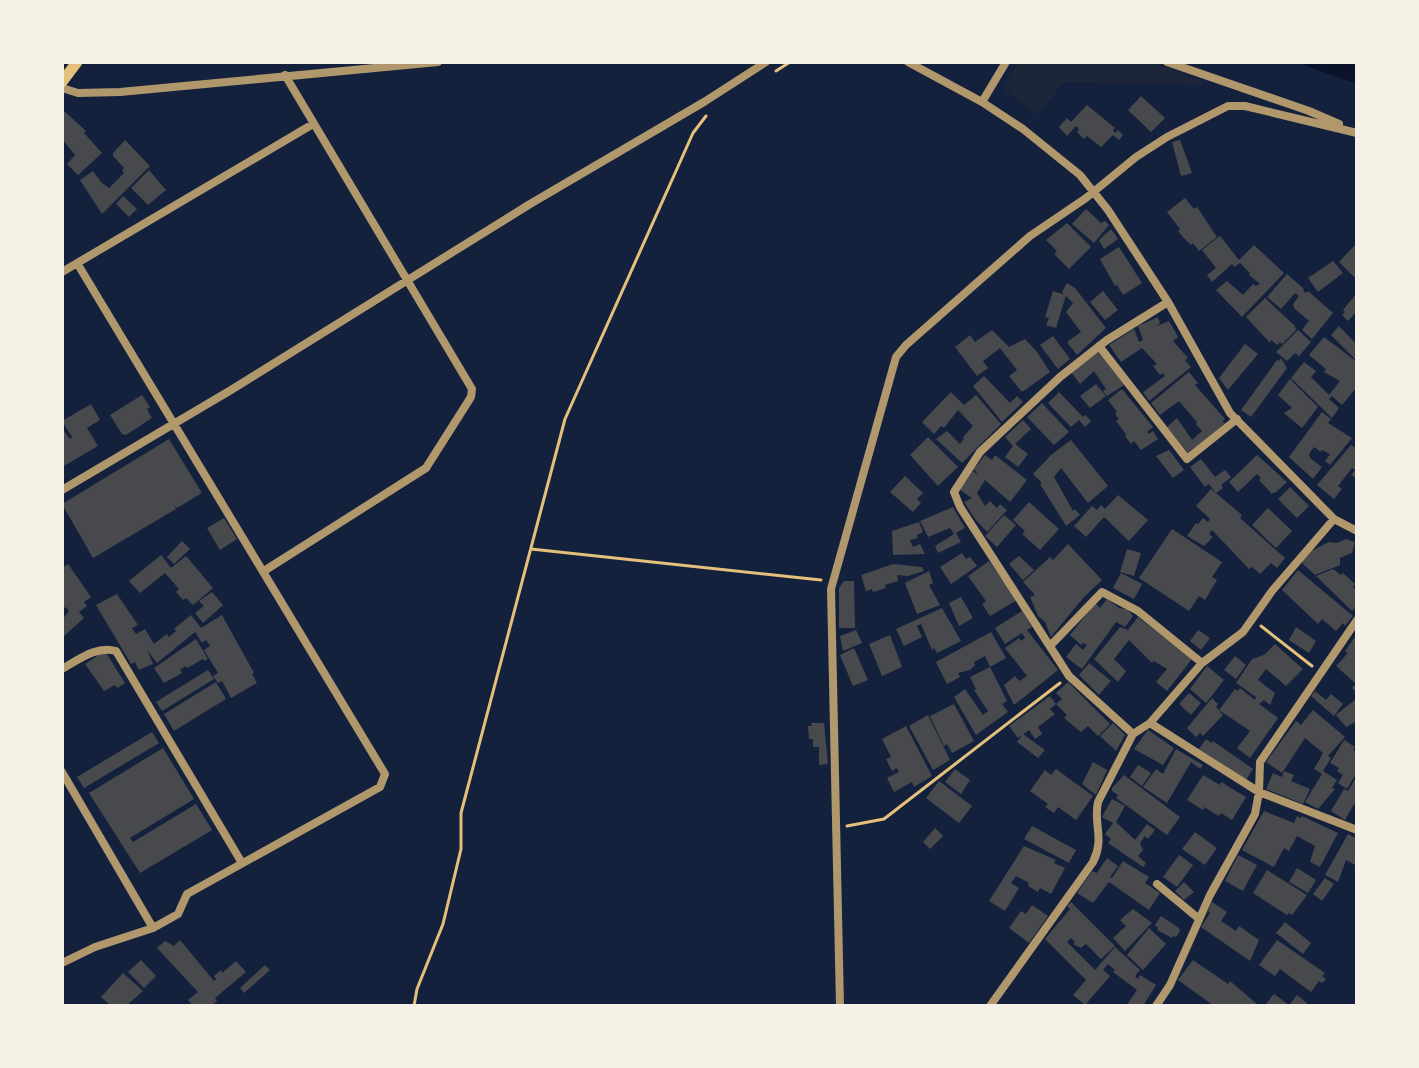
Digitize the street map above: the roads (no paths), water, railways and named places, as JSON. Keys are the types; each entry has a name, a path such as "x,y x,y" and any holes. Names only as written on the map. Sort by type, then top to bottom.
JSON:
{"main road":[{"path":"62,82 77,62"}],"street":[{"path":"62,88 78,93 120,92 438,62"},
{"path":"62,490 766,62"},
{"path":"908,62 982,102 1043,143 1093,190 1168,302 1221,400 1334,519 1357,531"},
{"path":"982,102 1006,62"},
{"path":"1167,62 1309,111 1357,132"},
{"path":"264,571 426,468 471,397 470,383 285,75"},
{"path":"840,1006 831,589 896,357 1030,236 1167,137 1228,106 1245,106 1357,132"},
{"path":"62,272 313,124"},
{"path":"62,963 95,947 153,928 178,914 187,894 380,787 385,774 77,263"},
{"path":"1133,734 1069,676 960,507 954,492 980,452 1050,386 1099,346 1168,302"},
{"path":"1099,346 1184,458 1191,458 1237,419"},
{"path":"990,1006 1098,853 1098,802 1133,734 1150,723 1202,663 1243,632 1308,547 1334,519"},
{"path":"1050,646 1102,592 1138,611 1202,663"},
{"path":"1156,1006 1170,985 1198,918 1255,814 1260,762 1357,620"},
{"path":"62,669 99,649 116,651 242,863"},
{"path":"1150,723 1259,792 1357,830"},
{"path":"62,772 153,928"},
{"path":"1157,884 1198,918"}]}
